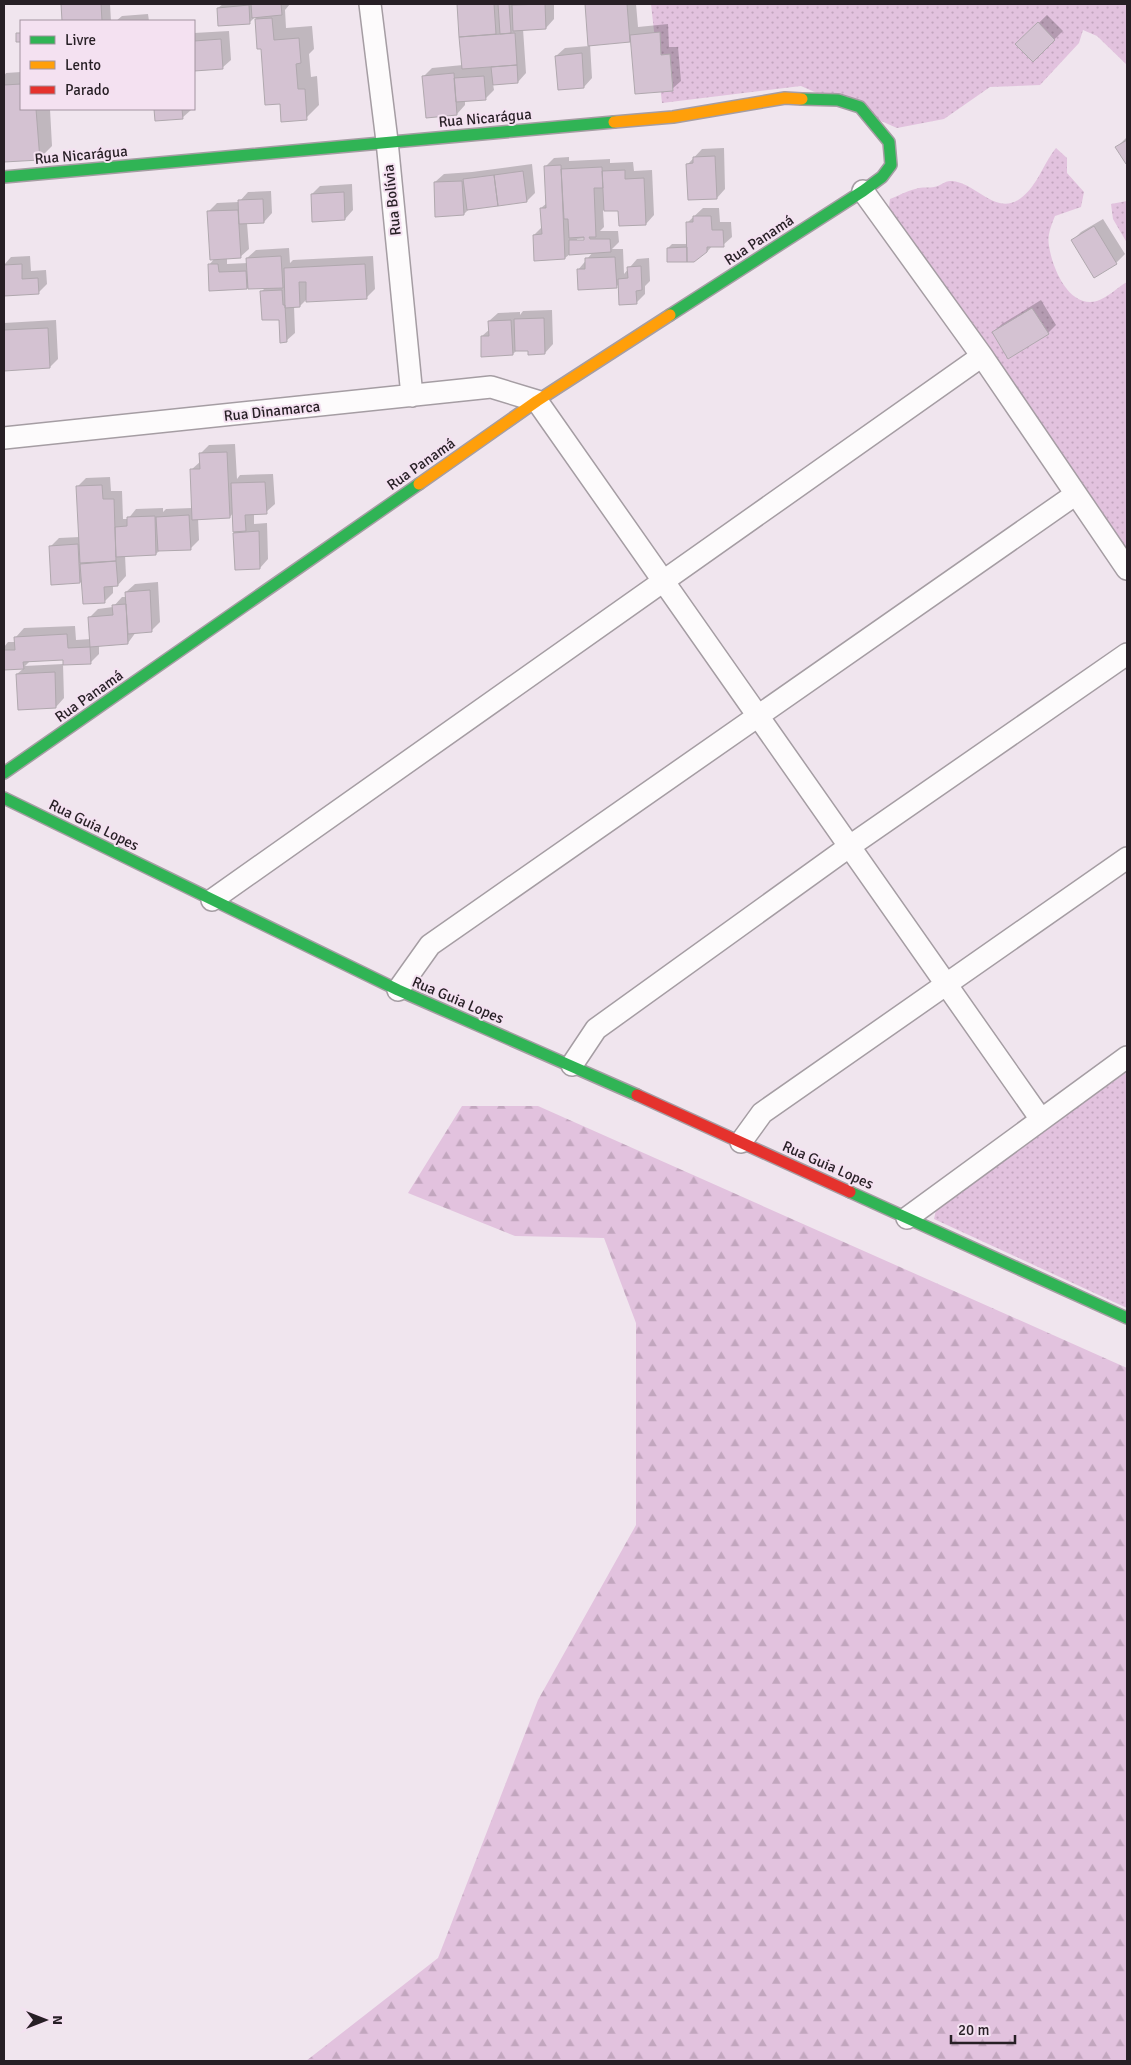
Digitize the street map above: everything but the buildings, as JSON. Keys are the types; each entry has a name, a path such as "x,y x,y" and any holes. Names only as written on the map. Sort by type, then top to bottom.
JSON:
{"street":[{"name":"Rua Bolívia","path":"370,4 387,141 412,396"},
{"name":"Rua Nicarágua","path":"4,177 387,141 673,117 785,98 838,100 860,107 875,123 889,142 892,165 882,177 863,191"},
{"path":"863,191 982,356 1127,569"},
{"name":"Rua Panamá","path":"4,773 537,401 863,191"},
{"path":"212,900 982,356"},
{"name":"Rua Dinamarca","path":"4,438 492,387 537,401"},
{"path":"537,401 1040,1118"},
{"path":"398,990 430,945 1076,494"},
{"path":"572,1065 596,1029 850,846 1127,654"},
{"name":"Rua Guia Lopes","path":"4,798 398,990 572,1065 1127,1318"},
{"path":"741,1142 762,1113 1127,858"},
{"path":"906,1218 1127,1056"}],"green space":[{"path":"651,4 1127,4 1127,65 1097,36 1083,30 1079,43 1040,85 990,87 944,119 897,128 801,86 662,103"},
{"path":"1056,148 1067,158 1067,173 1084,192 1081,207 1055,216 1050,231 1051,254 1057,273 1067,290 1081,300 1090,302 1100,300 1127,282 1127,555 888,215 890,199 908,191 934,187 950,181 961,183 1003,204 1012,203 1021,198 1032,187"},
{"path":"1127,201 1127,243 1113,219 1111,204"},
{"path":"1127,1072 1127,1308 934,1219 937,1205"},
{"path":"462,1106 538,1106 1127,1368 1127,2061 306,2061 438,1958 538,1700 636,1525 636,1323 604,1238 515,1236 408,1193"}],"traffic: fast":[{"path":"670,315 863,191 882,177 891,165 889,142 860,107 838,100 802,99"},
{"path":"4,177 614,122"},
{"path":"4,773 419,484"},
{"path":"4,798 398,990 637,1095"},
{"path":"850,1192 1127,1318"}],"traffic: slow":[{"path":"614,122 673,117 785,98 802,99"},
{"path":"419,484 537,401 670,315"}],"traffic: jam":[{"path":"637,1095 850,1192"}]}
